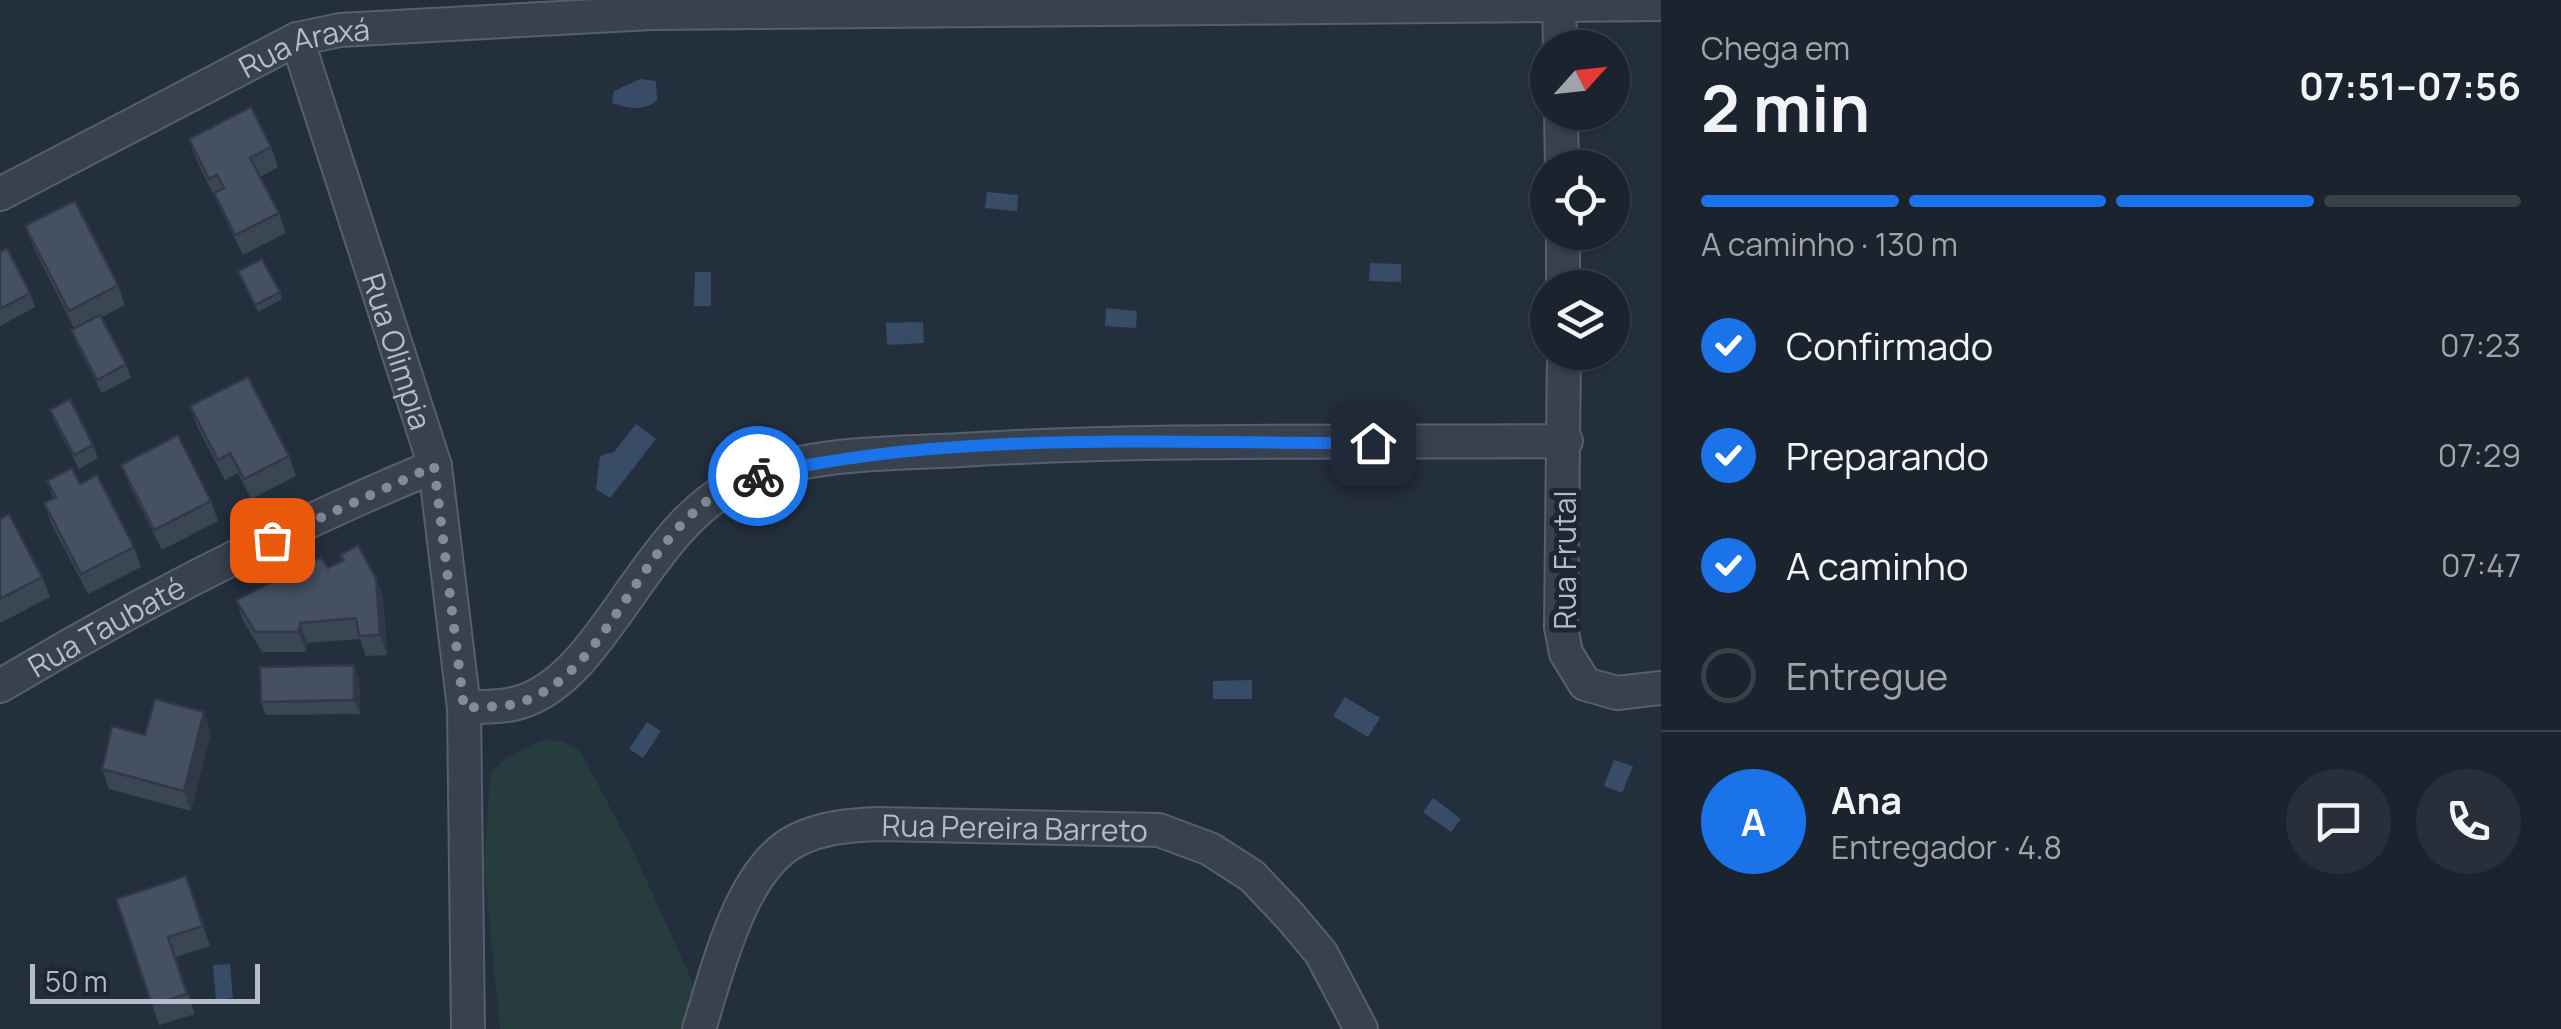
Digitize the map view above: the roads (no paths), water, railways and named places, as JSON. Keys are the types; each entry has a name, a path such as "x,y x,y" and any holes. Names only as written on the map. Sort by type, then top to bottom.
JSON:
{"street":[{"name":"Rua Araxá","path":"0,194 297,39 410,25 651,7 1661,4"},
{"path":"1559,6 1560,30"},
{"name":"Rua Olimpia","path":"297,39 434,466 464,708 468,1029"},
{"name":"Rua Frutal","path":"1564,370 1560,627 1566,652 1585,684 1617,693 1661,688"},
{"path":"464,708 517,704 553,685 594,643 668,537 707,502 746,480 834,457 1027,446 1566,442"},
{"name":"Rua Taubaté","path":"0,686 73,643 320,515 434,466"},
{"name":"Rua Pereira Barreto","path":"699,1029 742,906 779,852 797,840 837,826 880,824 1159,830 1210,850 1252,876 1321,953 1360,1029"}],"water":[{"path":"640,79 656,81 657,100 641,108 612,103 614,91"},
{"path":"987,192 1018,195 1017,211 985,208"},
{"path":"1370,263 1401,264 1401,282 1369,281"},
{"path":"695,272 711,272 711,306 694,306"},
{"path":"1106,308 1137,311 1136,328 1105,326"},
{"path":"923,322 924,343 887,345 886,323"},
{"path":"636,424 656,439 610,498 596,489 600,456 614,452"},
{"path":"1252,680 1252,699 1213,699 1213,681"},
{"path":"1345,697 1380,718 1368,737 1333,716"},
{"path":"647,722 661,731 643,758 629,749"},
{"path":"1614,760 1633,766 1622,793 1604,786"},
{"path":"1433,798 1461,819 1451,832 1423,812"},
{"path":"230,964 233,998 216,1000 213,965"}]}
